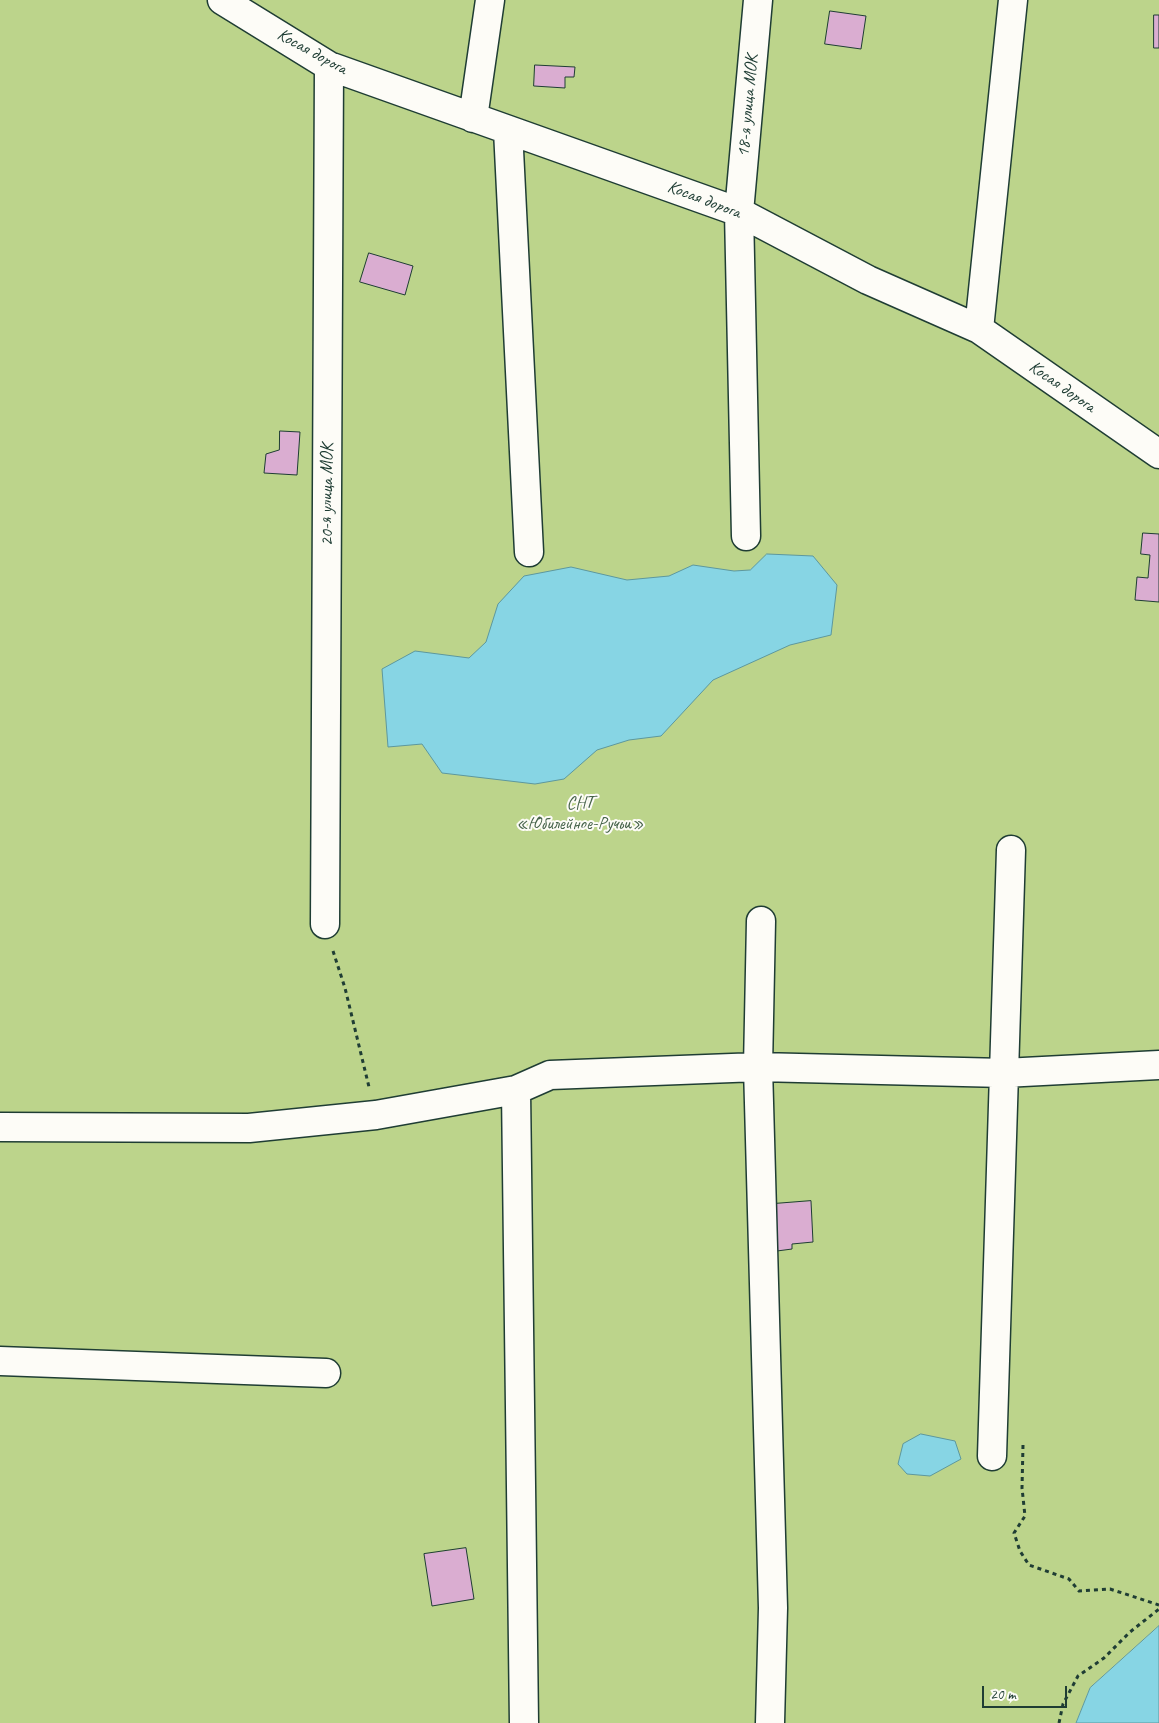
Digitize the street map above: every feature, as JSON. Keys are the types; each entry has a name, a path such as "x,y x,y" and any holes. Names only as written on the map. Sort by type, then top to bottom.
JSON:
{"street":[{"name":"Косая дорога","path":"222,0 329,66 739,212 868,280 979,329 1159,454"},
{"path":"473,118 490,0"},
{"name":"18-я улица МОК","path":"746,536 739,212 758,0"},
{"path":"979,329 1013,0"},
{"name":"20-я улица МОК","path":"325,924 329,66"},
{"path":"508,130 529,552"},
{"path":"992,1456 1011,850"},
{"path":"761,921 758,1067 773,1608 770,1723"},
{"path":"0,1126 249,1128 376,1115 516,1090 550,1075 758,1067 1004,1073 1159,1065"},
{"path":"516,1090 524,1723"},
{"path":"0,1361 326,1373"}],"path":[{"path":"325,924 345,988 376,1115"},
{"path":"1022,1437 1024,1454 1022,1488 1025,1516 1014,1533 1020,1551 1029,1566 1069,1579 1079,1591 1110,1589 1159,1607 1104,1658 1078,1676 1063,1704 1059,1723"}],"green space":[{"name":"СНТ «Юбилейное-Ручьи»","path":"0,0 1159,0 1159,1626 1090,1688 1076,1723 0,1723"}],"water":[{"path":"767,554 813,556 837,585 831,635 790,645 713,680 661,736 629,740 597,750 564,779 535,784 442,773 422,744 388,747 382,669 415,651 469,658 486,642 498,604 524,576 571,567 627,580 669,576 693,565 734,571 750,570"},
{"path":"921,1434 955,1441 961,1459 930,1476 907,1474 898,1464 903,1444"},
{"path":"1159,1626 1159,1723 1076,1723 1090,1688"}],"building":[{"path":"830,11 866,16 861,49 825,44"},
{"path":"1154,15 1159,15 1159,48 1154,48"},
{"path":"535,65 575,67 574,77 565,77 565,88 534,86"},
{"path":"369,253 413,266 405,295 360,282"},
{"path":"280,431 300,432 297,475 264,473 266,454 279,450"},
{"path":"1143,533 1159,534 1159,602 1135,600 1137,577 1148,578 1150,555 1141,554"},
{"path":"811,1201 813,1242 792,1244 792,1249 777,1251 773,1204"},
{"path":"466,1548 474,1599 432,1606 424,1554"}]}
